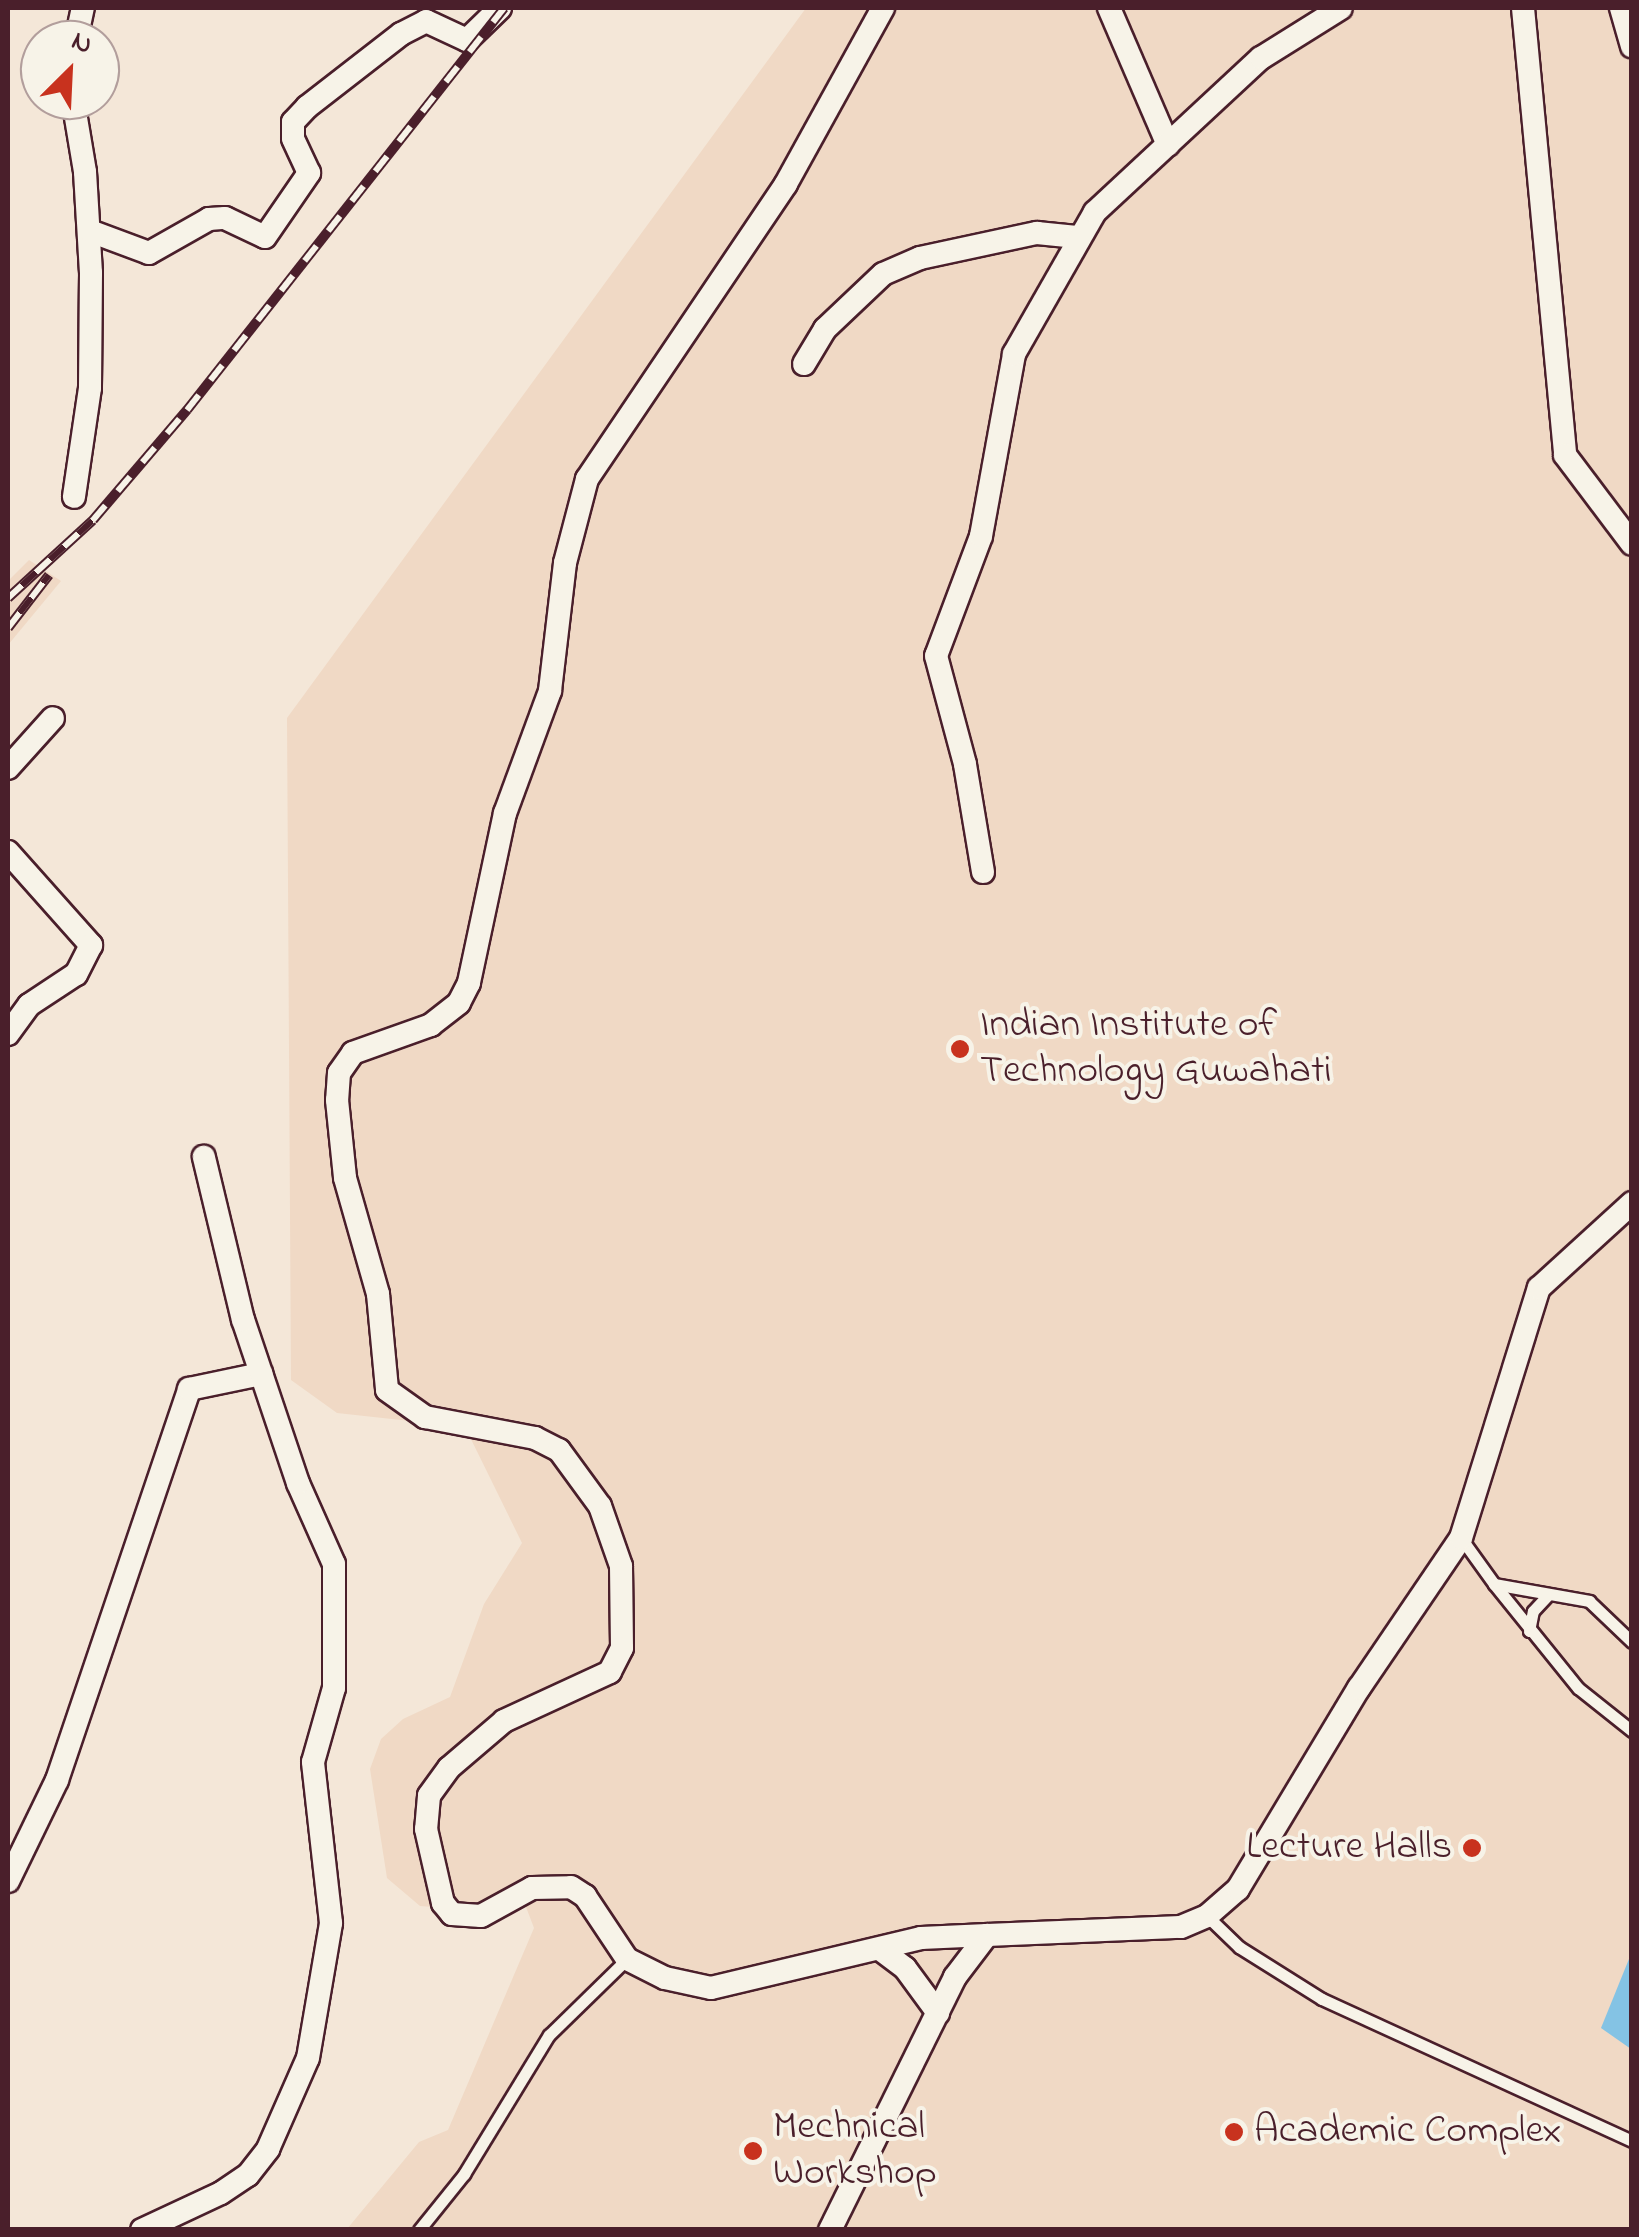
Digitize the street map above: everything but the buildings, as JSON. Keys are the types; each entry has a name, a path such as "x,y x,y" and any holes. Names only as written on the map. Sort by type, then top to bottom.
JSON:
{"street":[{"path":"90,230 148,253 196,232 209,219 226,218 265,237 308,173 292,138 293,122 308,106 401,34 426,22 467,40 500,8"},
{"path":"883,8 786,184 587,479 566,563 550,691 505,813 476,960 459,1003 432,1025 353,1053 337,1085 344,1178 372,1265 388,1390 408,1411 425,1417 535,1438 560,1450 600,1506 622,1566 622,1648 610,1672 526,1706 437,1782 426,1829 438,1891 452,1914 464,1918 481,1916 532,1888 571,1887 585,1896 627,1959 688,1986 728,1988 920,1938 1166,1928 1207,1916 1264,1854 1350,1702 1461,1538 1539,1288 1632,1203"},
{"path":"1109,8 1168,145"},
{"path":"983,872 966,764 936,656 986,517 1014,354 1077,236 1261,58 1341,8"},
{"path":"1523,8 1565,456 1632,544"},
{"path":"1621,8 1632,46"},
{"path":"74,497 90,388 90,230 76,120"},
{"path":"804,364 825,329 883,274 920,258 1037,233 1077,236"},
{"path":"8,768 53,718"},
{"path":"8,852 91,945 76,974 30,1005 8,1034"},
{"path":"142,2230 248,2175 291,2106 323,1986 330,1900 313,1762 334,1688 339,1593 334,1564 261,1374 204,1158"},
{"path":"8,1881 57,1780 189,1389 261,1374"},
{"path":"830,2230 938,2013 988,1935"},
{"path":"881,1950 906,1968 938,2013"}],"lane":[{"path":"1461,1538 1530,1632 1578,1688 1632,1732"},
{"path":"1494,1584 1588,1600 1632,1642"},
{"path":"1530,1632 1534,1611 1549,1594"},
{"path":"1207,1916 1239,1947 1322,1999 1632,2141"},
{"path":"419,2230 464,2174 549,2035 627,1959"}],"shaded area":[{"name":"Indian Institute of Technology Guwahati","path":"806,8 1631,8 1631,2229 347,2229 419,2142 448,2130 534,1928 526,1907 505,1895 458,1909 420,1906 387,1878 370,1769 381,1739 403,1719 450,1697 484,1604 522,1543 465,1427 337,1413 291,1380 287,718"},
{"path":"29,560 61,581 8,645 8,581"}],"water":[{"path":"1631,1954 1631,2049 1601,2028"}],"railway":[{"path":"8,598 93,520 187,410 504,8"},
{"path":"8,628 49,575"}],"place":[{"name":"Indian Institute of Technology Guwahati","path":"960,1049"},
{"name":"Lecture Halls","path":"1472,1848"},
{"name":"Academic Complex","path":"1234,2132"},
{"name":"Mechnical Workshop","path":"753,2151"}]}
